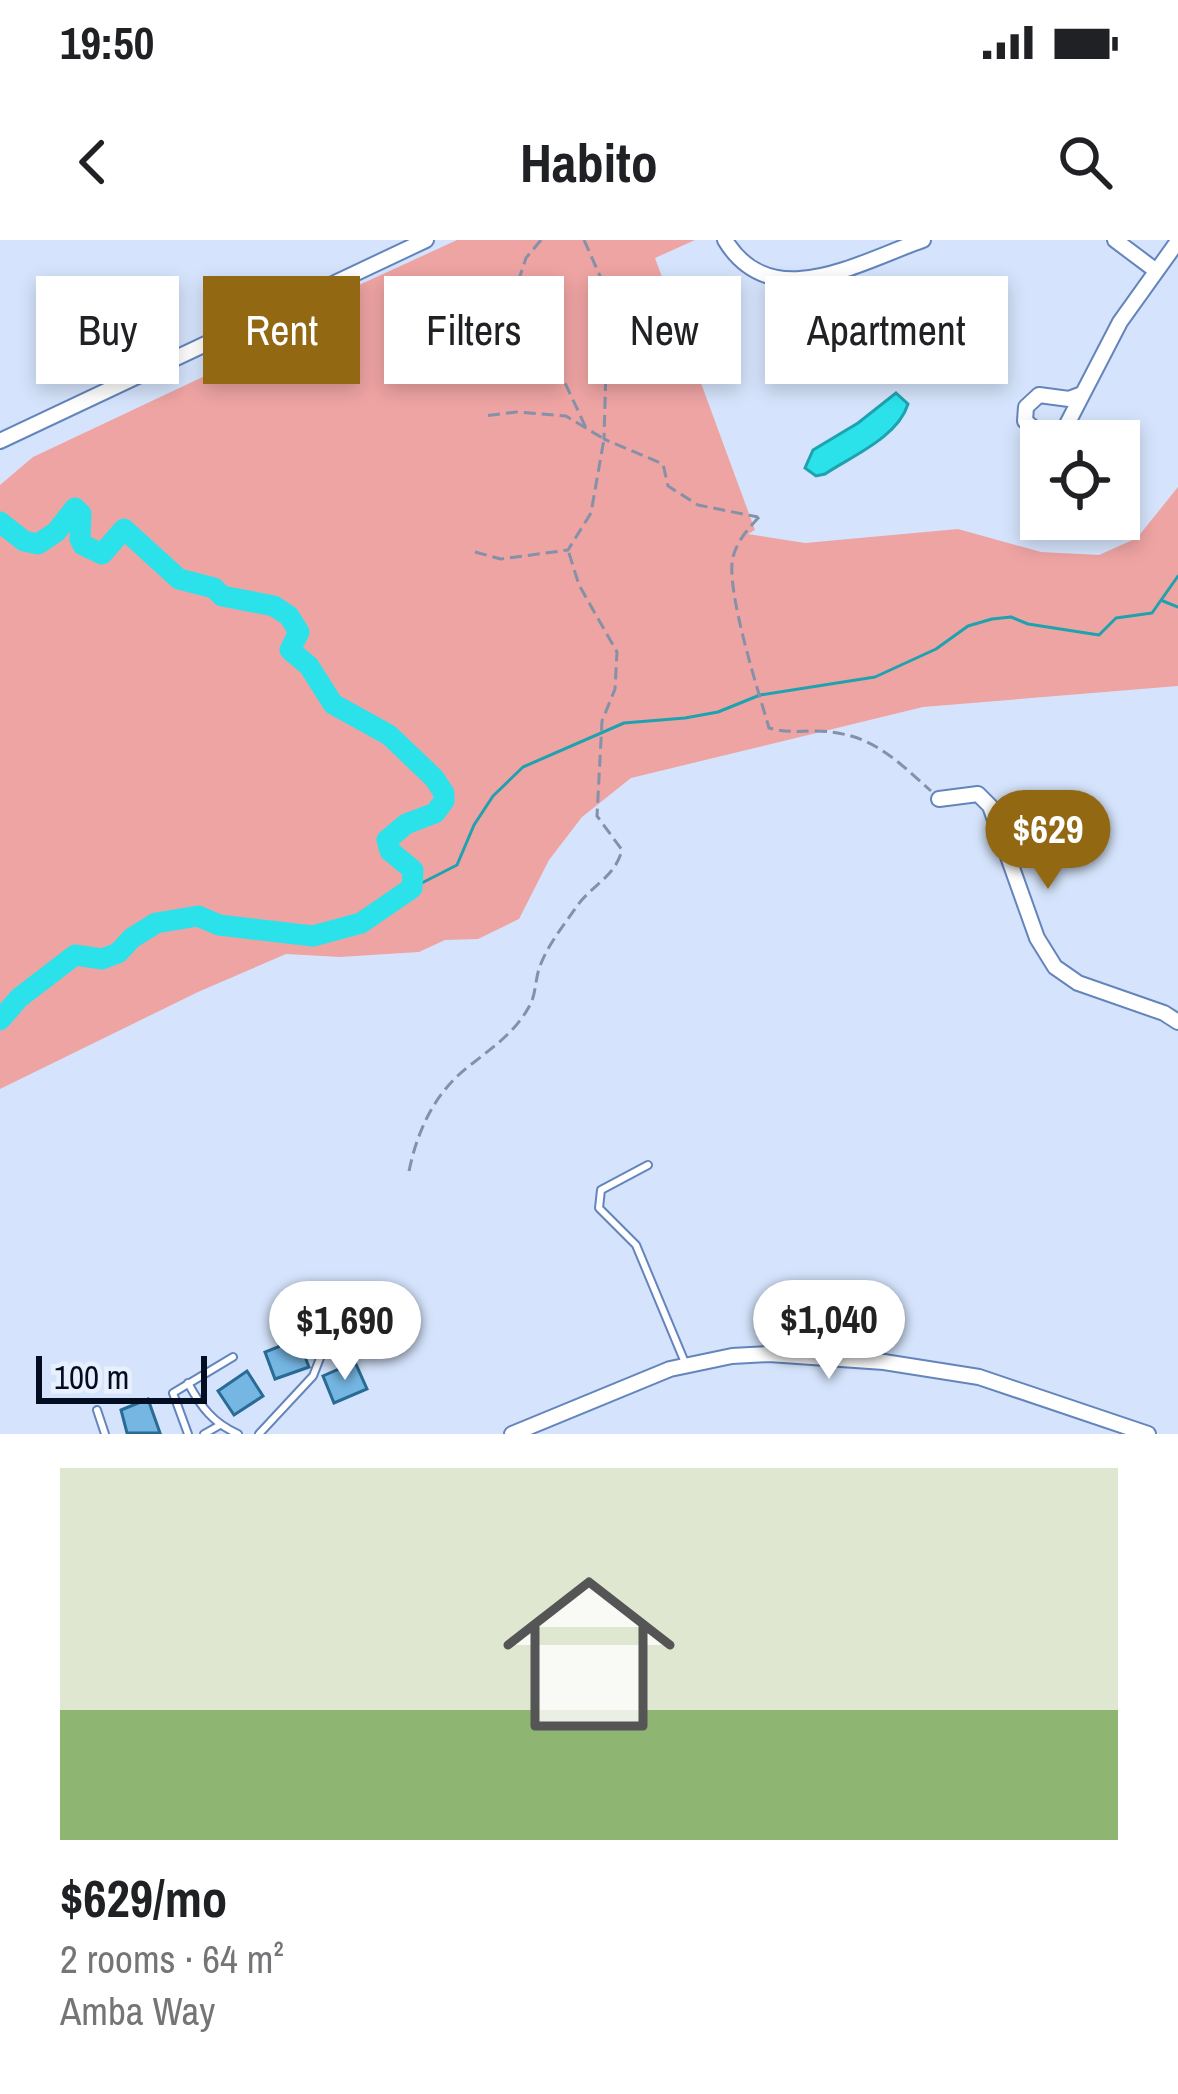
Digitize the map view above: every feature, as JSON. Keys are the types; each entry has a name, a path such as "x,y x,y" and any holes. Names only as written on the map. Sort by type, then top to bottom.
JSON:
{"street":[{"path":"0,441 426,240"},
{"path":"724,240 746,266 767,278 785,281 808,278 923,240"},
{"path":"1115,240 1155,270"},
{"path":"1082,394 1120,322 1178,241"},
{"path":"939,799 978,794 990,806 1037,938 1055,967 1078,983 1164,1012 1178,1022"},
{"path":"512,1434 624,1385 686,1365 769,1354 924,1367 993,1381 1148,1434"}],"lane":[{"path":"648,1165 601,1190 599,1208 636,1245 686,1365"},
{"path":"259,1434 313,1376 324,1348 341,1338"},
{"path":"188,1434 173,1395 232,1357"},
{"path":"188,1383 204,1411 238,1434"},
{"path":"97,1410 105,1434"},
{"path":"204,1434 220,1425"}],"path":[{"path":"542,240 526,258 517,285 531,325 552,355 588,432"},
{"path":"409,1171 416,1135 438,1096 469,1065 502,1044 532,1002 539,968 560,932 581,899 618,866 622,850 597,816 602,721 615,689 617,652 579,585 568,550 590,514 604,440 608,294 584,240"},
{"path":"484,416 517,412 566,416 604,440 663,464 668,486 698,505 759,517 742,536 731,562 738,609 769,728 787,734 818,731 851,736 884,747 939,799"},
{"path":"475,552 501,559 568,550"}],"shaded area":[{"path":"457,240 695,240 655,258 662,276 588,276 588,384 701,384 755,530 748,534 805,543 958,529 1041,552 1099,555 1140,540 1178,487 1178,686 923,707 631,778 582,817 549,860 519,919 478,939 445,940 419,952 340,957 286,954 0,1089 0,485 33,457 203,377 203,384 360,384 360,285"}],"water":[{"path":"896,393 908,404 884,436 825,474 816,476 805,468 813,450"}],"building":[{"path":"298,1339 309,1367 275,1379 265,1352"},
{"path":"355,1362 367,1389 334,1403 323,1376"},
{"path":"247,1371 263,1396 234,1415 218,1391"},
{"path":"148,1399 160,1433 127,1433 121,1410"}],"waterway":[{"path":"0,522 24,541 38,544 56,532 75,508 81,514 83,545 102,554 124,529 179,579 214,588 222,596 274,606 289,616 299,632 290,650 309,666 333,704 389,735 444,793 435,813 406,824 387,840 390,851 413,870 412,888 361,923 313,936 219,925 198,916 156,923 118,953 102,959 75,955 19,998 0,1020"},
{"path":"412,888 457,865 493,796 523,767 624,723 718,712 760,695 875,677 936,649 968,626 992,619 1011,617 1099,635 1116,618 1152,613 1178,576"},
{"path":"1163,601 1178,607"}]}
